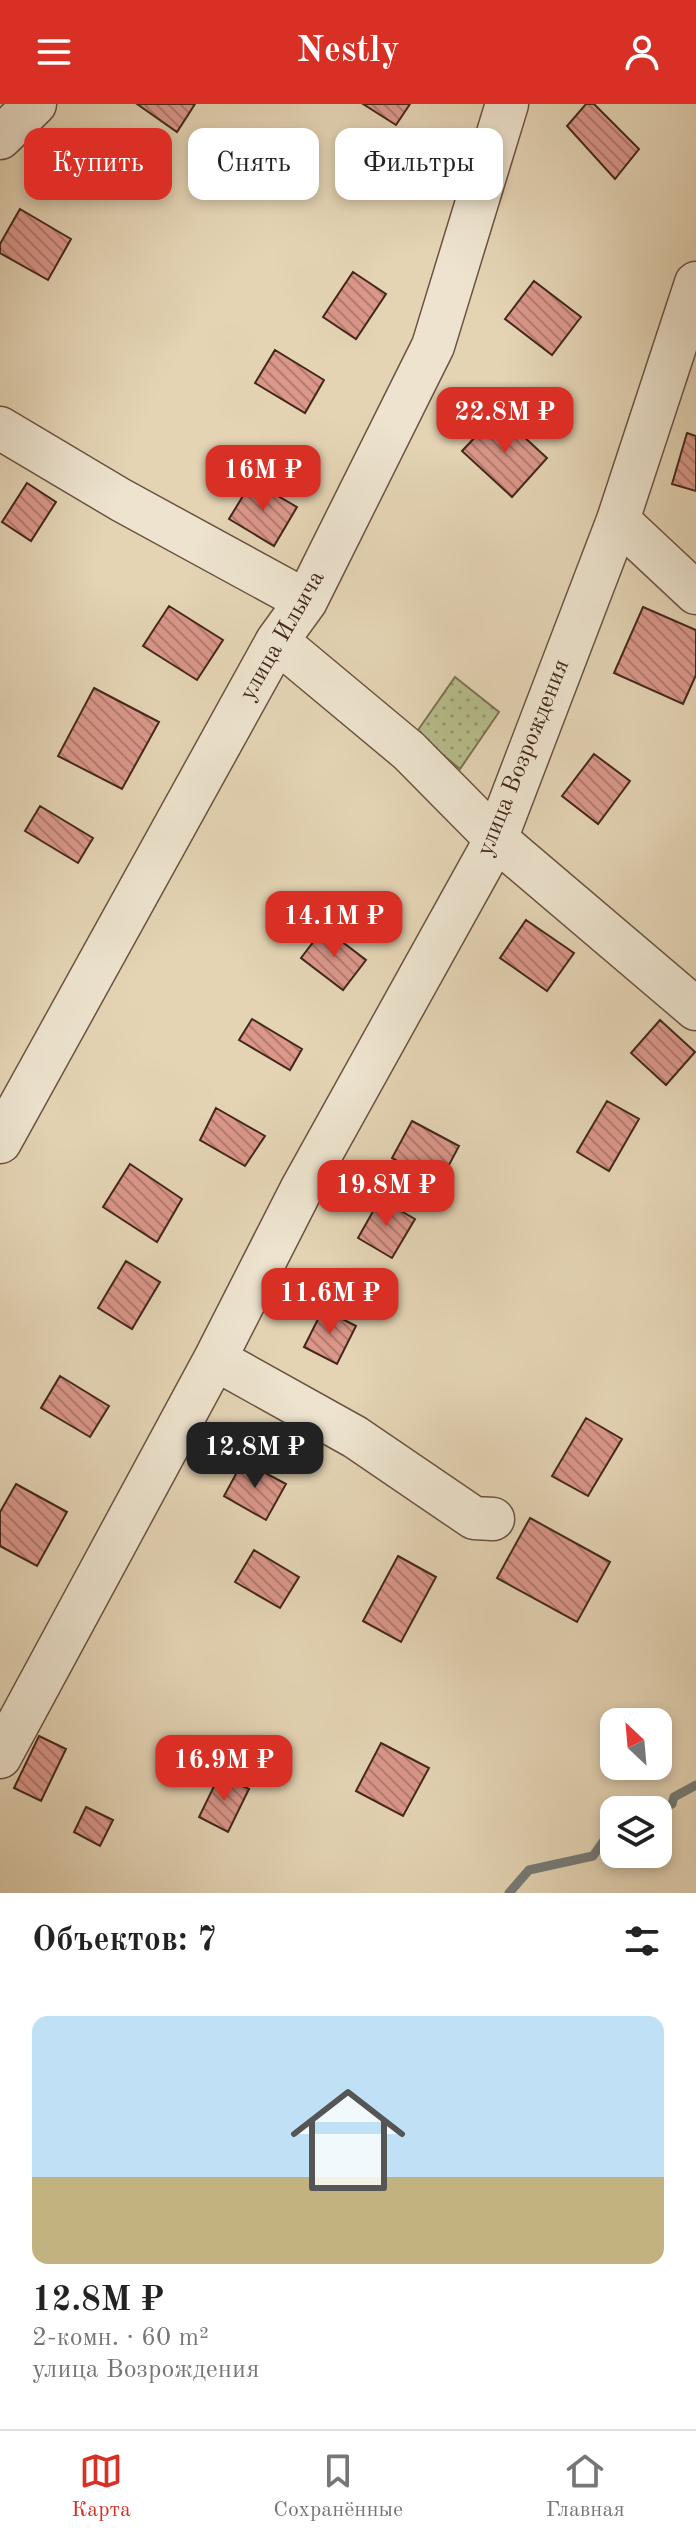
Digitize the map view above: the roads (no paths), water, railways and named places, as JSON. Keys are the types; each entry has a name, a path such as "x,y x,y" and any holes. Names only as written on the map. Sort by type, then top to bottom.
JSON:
{"street":[{"path":"0,138 35,104"},
{"name":"улица Ильича","path":"0,1142 277,641 306,601 433,346 507,104"},
{"name":"улица Возрождения","path":"0,1757 215,1359 301,1190 496,839 618,520 696,283"},
{"path":"0,428 121,500 306,601"},
{"path":"618,520 696,593"},
{"path":"277,641 409,751 496,839 696,1009"},
{"path":"215,1359 355,1437 474,1518 493,1519"}],"waterway":[{"path":"672,1804 674,1797 696,1785"},
{"path":"509,1893 529,1870 593,1856 600,1846"}]}
